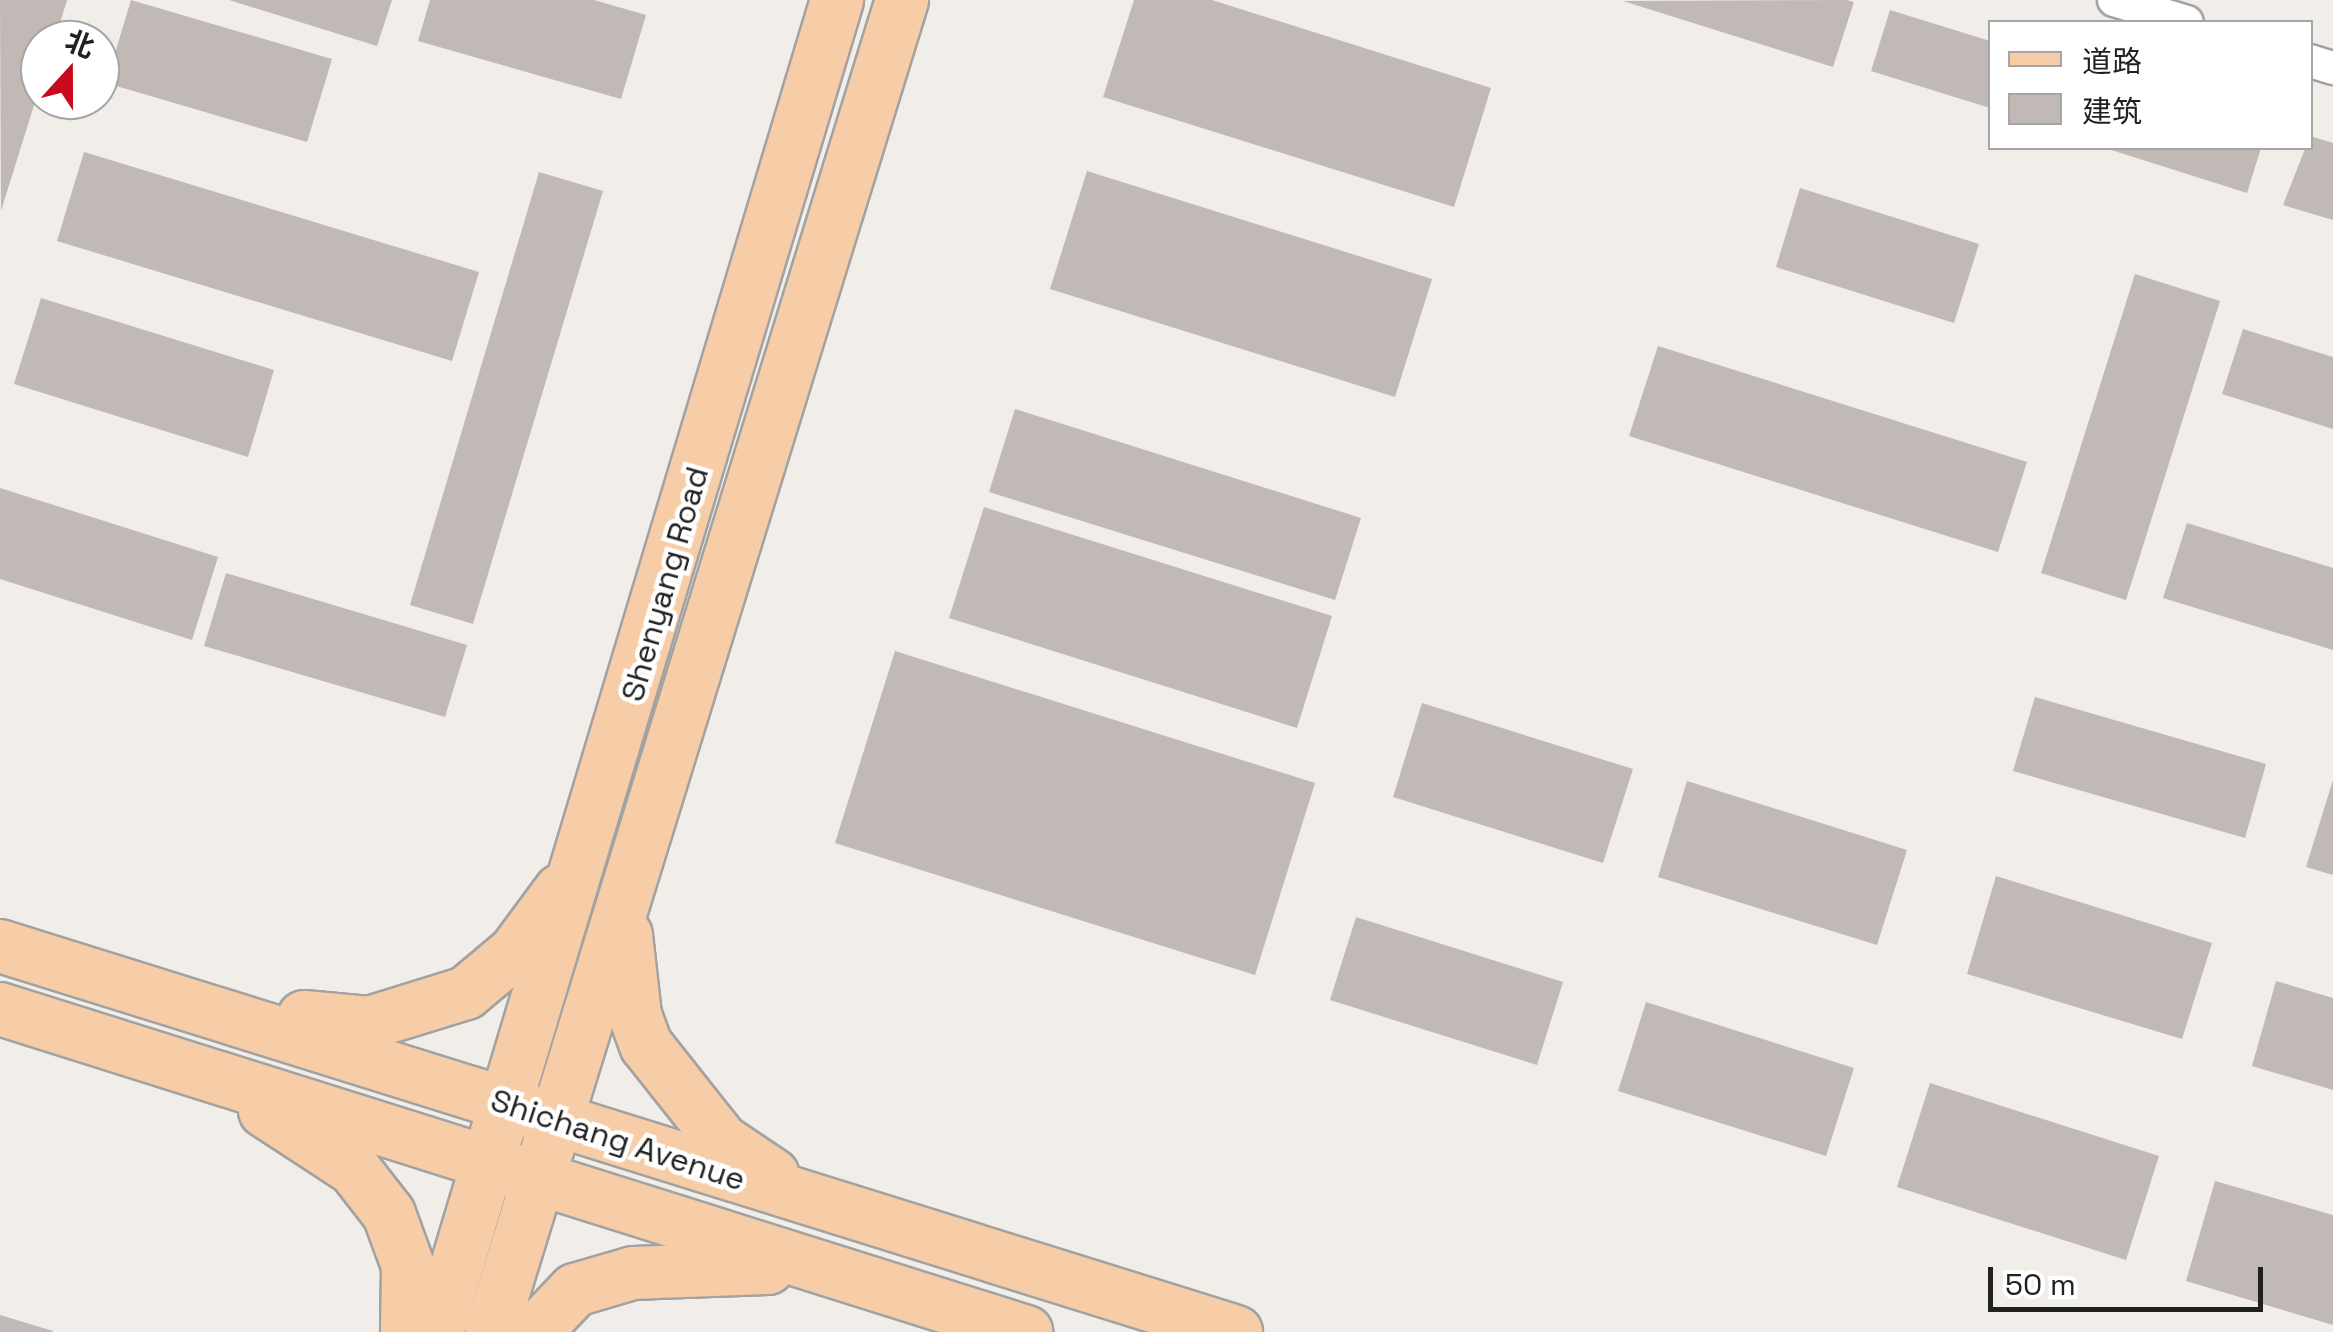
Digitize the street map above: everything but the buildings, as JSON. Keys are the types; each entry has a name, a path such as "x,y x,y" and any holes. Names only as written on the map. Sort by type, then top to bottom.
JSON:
{"main road":[{"name":"Shenyang Road","path":"437,1332 583,860 837,0"},
{"name":"Shenyang Road","path":"492,1332 902,0"},
{"path":"212,1009 369,1023 466,993 515,952 583,860"},
{"path":"623,914 635,1014 646,1045 722,1141 816,1204"},
{"name":"Shichang Avenue","path":"0,946 212,1009 816,1204 1236,1332"},
{"name":"Shichang Avenue","path":"0,1009 192,1064 487,1167 1026,1332"},
{"path":"192,1064 354,1169 390,1214 408,1266 407,1332"},
{"path":"534,1332 576,1290 633,1272 810,1267"}],"street":[{"path":"2114,0 2180,20"}]}
